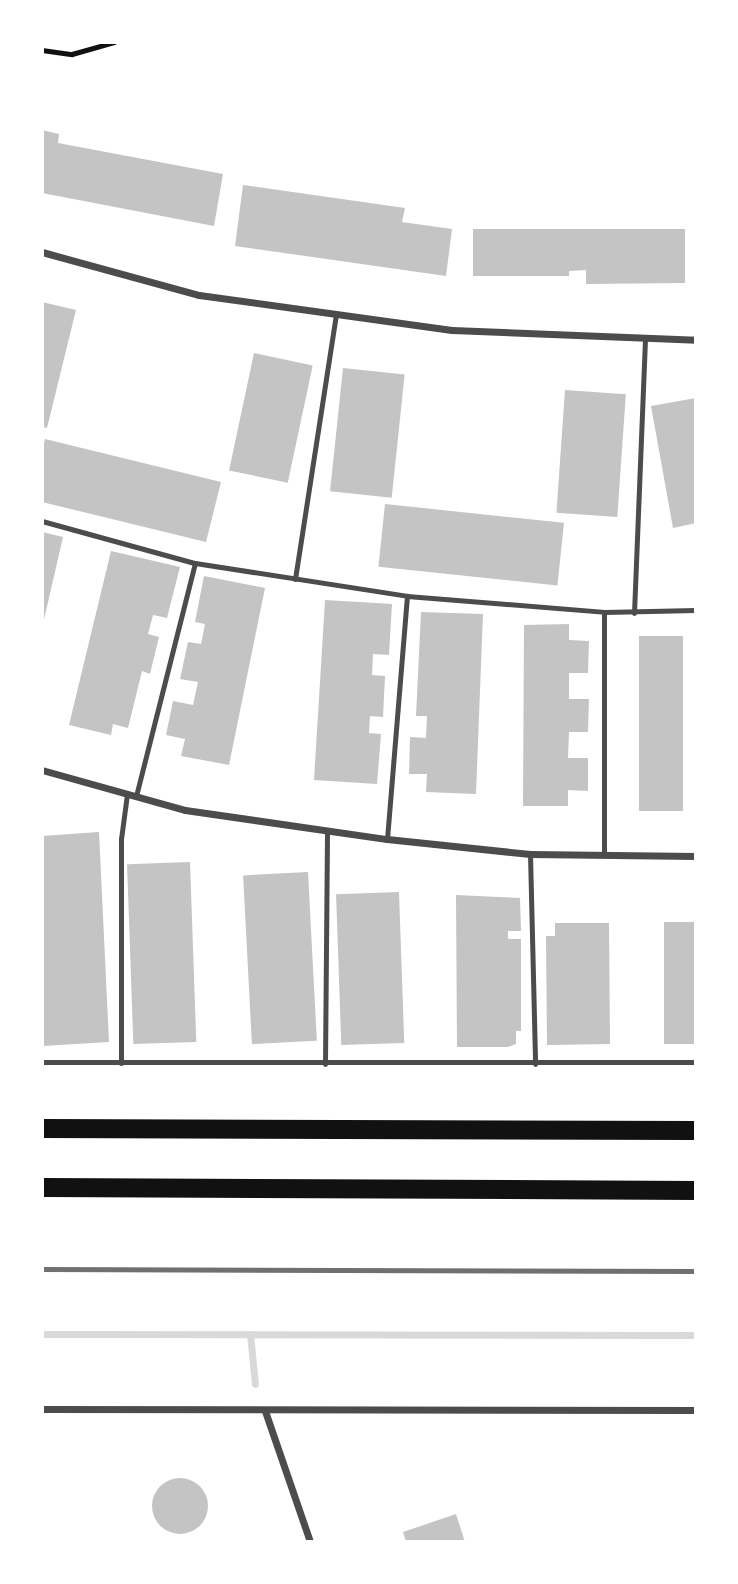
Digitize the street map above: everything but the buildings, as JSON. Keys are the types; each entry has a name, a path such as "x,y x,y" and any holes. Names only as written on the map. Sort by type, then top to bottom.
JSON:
{"highway":[{"path":"42,1128 696,1130"},
{"path":"42,1187 696,1190"}],"street":[{"path":"42,252 199,295 452,330 696,340"},
{"path":"42,770 185,810 387,839 530,853 696,856"},
{"path":"42,1409 696,1410"},
{"path":"265,1411 310,1542"}],"lane":[{"path":"295,579 336,314"},
{"path":"634,613 645,338"},
{"path":"42,521 195,563 407,596 604,612 696,610"},
{"path":"121,1062 121,839 195,563"},
{"path":"387,839 407,596"},
{"path":"604,612 604,856"},
{"path":"325,1064 327,831"},
{"path":"530,853 535,1064"},
{"path":"42,1062 696,1062"}],"path":[{"path":"42,50 72,54 114,42"}],"waterway":[{"path":"42,1334 696,1335"},
{"path":"250,1334 255,1384"}],"railway":[{"path":"42,1269 696,1271"}]}
